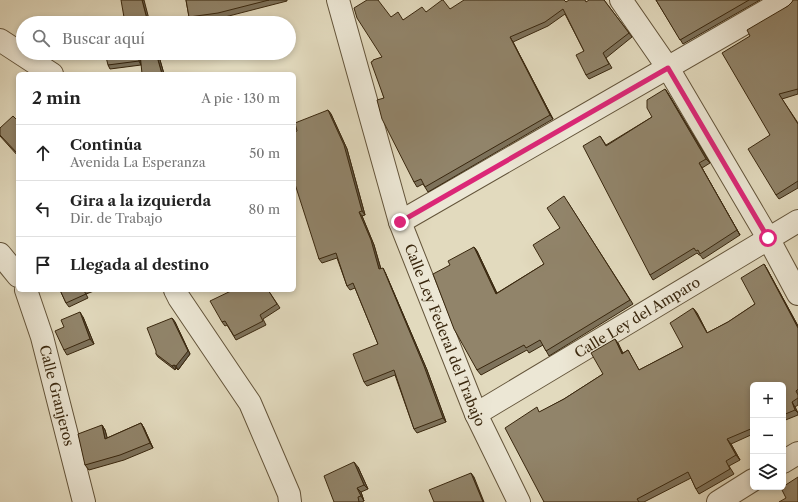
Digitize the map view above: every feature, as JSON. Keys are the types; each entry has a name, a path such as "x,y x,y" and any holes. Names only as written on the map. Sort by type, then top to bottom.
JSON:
{"street":[{"name":"Calle Ley Federal del Trabajo","path":"338,0 400,222 476,414 519,502"},
{"path":"621,0 668,68 768,238 798,294"},
{"path":"400,222 786,0"},
{"path":"0,40 16,50"},
{"path":"31,60 49,72"},
{"name":"Calle Ley del Amparo","path":"476,414 798,221"},
{"path":"0,254 16,274"},
{"name":"Calle Granjeros","path":"27,292 42,337 84,502"},
{"path":"176,292 250,403 290,494 290,502"},
{"path":"786,460 798,453"},
{"path":"718,502 750,482"}],"building":[{"path":"121,0 142,0 146,16 124,16"},
{"path":"186,0 269,0 218,13 189,16"},
{"path":"367,0 378,0 391,17 398,12 403,20 422,7 426,12 442,0 450,9 464,0 564,0 566,2 569,0 585,0 586,2 589,0 604,0 629,33 603,53 609,64 586,75 576,55 584,51 563,9 545,22 510,37 550,115 425,187 421,179 414,182 382,119 377,100 384,98 371,62 382,57 357,18 354,8"},
{"path":"656,0 749,0 680,40"},
{"path":"793,0 798,0 798,89 779,94 798,124 798,181 776,195 748,149 770,135 722,53 750,36 747,30 788,6"},
{"path":"107,60 139,60 139,61 108,65"},
{"path":"141,60 158,60 161,72 142,72"},
{"path":"665,89 706,159 699,163 737,230 700,254 698,250 696,251 694,248 650,275 583,146 600,136 606,146 652,117 647,108 647,100"},
{"path":"328,110 344,145 362,211 359,212 371,240 379,269 383,268 424,366 443,418 414,429 394,370 364,382 353,354 378,344 353,283 347,286 336,253 319,259 296,187 296,123"},
{"path":"13,116 16,119 16,152 0,135 0,128"},
{"path":"564,196 630,300 546,351 540,340 526,348 524,345 477,370 454,329 433,274 450,265 448,261 474,247 496,294 544,264 533,245 560,228 547,208"},
{"path":"764,264 798,328 798,389 796,391 798,398 792,402 795,410 786,414 786,382 750,382 750,429 727,439 736,455 726,461 730,469 696,489 688,472 637,499 639,502 544,502 505,428 537,407 539,412 564,399 603,374 591,353 615,339 622,354 628,350 639,370 683,347 670,323 693,308 707,333 728,322 755,304 741,278"},
{"path":"61,292 85,292 86,294 66,303"},
{"path":"229,292 269,292 277,304 260,315 263,321 234,336 225,321 222,322 210,301"},
{"path":"80,312 90,339 64,350 55,331 64,327 61,320"},
{"path":"172,318 188,351 176,366 172,366 156,354 147,328"},
{"path":"141,423 150,443 120,455 85,465 78,434 102,425 105,439"},
{"path":"354,462 364,485 357,488 361,496 358,497 359,502 334,502 324,476"},
{"path":"471,473 483,502 434,502 429,490"},
{"path":"798,477 798,502 779,502 786,498 782,490 786,490 786,485"}],"route":[{"path":"400,222 668,68 768,238"}]}
